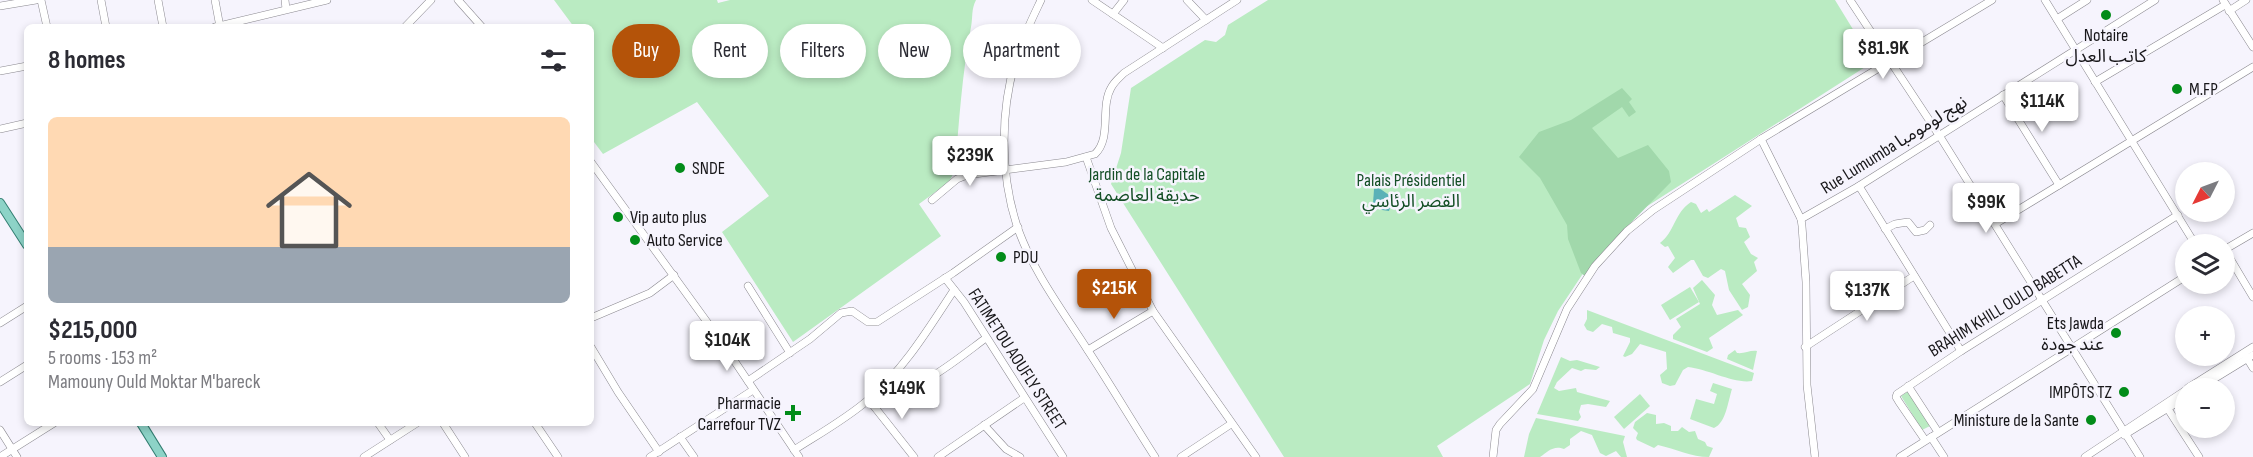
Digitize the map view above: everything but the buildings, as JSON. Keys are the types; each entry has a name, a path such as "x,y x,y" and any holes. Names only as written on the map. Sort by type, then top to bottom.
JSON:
{"main road":[{"path":"0,204 24,240"},
{"path":"143,426 162,457"}],"street":[{"path":"0,6 36,0"},
{"path":"41,0 46,24"},
{"path":"101,0 105,24"},
{"path":"158,0 162,24"},
{"path":"215,0 219,24"},
{"path":"285,0 286,9"},
{"path":"230,24 327,0"},
{"path":"408,24 431,0"},
{"path":"458,0 479,24"},
{"path":"1041,0 1020,48 1010,88 1005,126 1007,169 1012,205 1018,227 1040,274 1155,457"},
{"path":"1092,0 1163,48"},
{"path":"1113,14 1124,0"},
{"path":"1187,0 1206,20"},
{"path":"932,200 962,176 1095,154 1102,146 1106,101 1111,87 1124,73 1237,0"},
{"path":"1850,0 1939,135 2140,457"},
{"path":"1493,457 1496,430 1536,384 1564,316 1604,254 1627,231 1653,210 1761,139 1992,0"},
{"path":"2045,0 2175,210"},
{"path":"2057,19 2087,0"},
{"name":"Rue Lumumba نهج لومومبا","path":"1801,219 1859,186 2155,0"},
{"path":"2095,82 2226,5 2246,0"},
{"path":"2226,5 2253,47"},
{"path":"0,71 24,67"},
{"path":"1995,224 2253,67"},
{"path":"2003,95 2059,184"},
{"path":"0,129 24,124"},
{"path":"1761,139 1801,219 1806,282 1805,346 1815,457"},
{"path":"1086,157 1111,228 1154,311 1256,457"},
{"path":"594,166 674,275 799,457"},
{"path":"1859,186 1961,351"},
{"name":"BRAHIM KHILL OULD BABETTA","path":"1908,386 2175,217"},
{"path":"1885,229 1895,224 1908,222 1916,232 1925,230 1930,225"},
{"path":"748,381 790,353 841,313 852,311 868,322 877,322 1018,227"},
{"path":"2235,244 2253,233"},
{"path":"2235,268 2253,297"},
{"path":"594,317 650,293 674,275"},
{"path":"1805,346 1914,276"},
{"name":"FATIMETOU AOUFLY STREET","path":"945,278 1063,457"},
{"path":"1900,457 2175,283"},
{"path":"748,286 790,353"},
{"path":"794,450 869,400 891,378 954,290"},
{"path":"0,323 24,308"},
{"path":"1088,350 1154,311"},
{"path":"891,378 901,387 910,387 952,363 986,338"},
{"path":"2214,378 2248,356 2253,347"},
{"path":"594,352 659,452"},
{"path":"2248,356 2253,368"},
{"path":"2207,378 2248,356"},
{"path":"0,382 24,367"},
{"path":"1938,432 1908,386 1897,394 1896,397 1944,457"},
{"path":"650,457 753,390"},
{"path":"938,457 1024,398"},
{"path":"2085,457 2175,399"},
{"path":"869,400 914,457"},
{"path":"2166,406 2175,402"},
{"path":"2166,406 2199,457"},
{"path":"1181,457 1231,424"},
{"path":"984,425 1001,445 1020,457"},
{"path":"0,457 49,426"},
{"path":"380,426 390,441"},
{"path":"366,457 412,426"},
{"path":"445,426 465,457"},
{"path":"537,426 558,457"},
{"path":"0,430 17,457"},
{"path":"681,437 694,457"}],"green space":[{"path":"554,0 717,0 718,3 730,0 976,0 972,24 963,24 963,78 955,170 949,182 919,204 941,236 793,342 722,232 769,196 697,102 603,154 594,142 594,24 572,24"},
{"name":"Palais Présidentiel القصر الرئاسي","path":"1268,0 1835,0 1873,62 1638,212 1600,248 1558,311 1544,340 1530,384 1437,446 1443,457 1284,457 1111,184 1121,153 1131,88 1205,40 1216,42 1225,35 1228,25"},
{"path":"1622,88 1632,99 1629,102 1636,112 1629,117 1622,107 1592,128 1618,158 1648,145 1669,171 1671,182 1610,244 1586,277 1581,273 1568,239 1567,225 1540,178 1519,157 1539,132 1571,120"},
{"path":"1735,195 1752,206 1736,218 1739,227 1746,228 1750,237 1744,242 1751,254 1758,258 1754,262 1757,271 1742,284 1750,295 1748,307 1742,310 1729,290 1725,271 1721,269 1708,278 1703,276 1694,260 1691,260 1673,273 1668,267 1675,258 1668,246 1665,247 1660,243 1669,234 1685,206 1691,202 1696,204 1701,213 1707,209 1709,212"},
{"path":"1702,280 1715,295 1712,305 1717,315 1738,310 1743,315 1709,338 1713,348 1707,352 1673,339 1673,335 1681,327 1676,319 1700,304 1693,288"},
{"path":"1690,287 1699,302 1670,320 1661,305"},
{"path":"1587,310 1754,373 1752,381 1737,380 1688,367 1683,370 1675,385 1662,383 1660,375 1667,369 1666,352 1640,344 1632,354 1623,356 1630,338 1613,333 1612,327 1602,324 1593,332 1587,330 1584,325"},
{"path":"1735,350 1737,353 1757,351 1753,370 1727,359 1728,355"},
{"path":"1561,357 1600,367 1596,370 1581,371 1572,368 1554,388 1559,391 1576,388 1577,392 1610,401 1606,407 1581,405 1579,412 1581,417 1578,421 1537,414"},
{"path":"1713,383 1732,389 1724,417 1714,428 1690,419 1696,399 1714,404 1717,394 1710,391"},
{"path":"1910,390 1932,425 1922,430 1901,396"},
{"path":"1640,394 1650,406 1624,429 1614,417"},
{"path":"1647,413 1656,415 1656,424 1664,423 1671,426 1671,431 1678,431 1682,427 1689,432 1695,431 1698,439 1713,448 1709,457 1658,445 1654,448 1637,440 1638,433 1633,428 1635,422"},
{"path":"1536,418 1625,436 1623,442 1627,457 1621,457 1616,451 1606,456 1600,453 1592,435 1581,431 1570,439 1570,445 1564,449 1554,448 1540,457 1524,457 1529,434"}],"water":[{"path":"1379,188 1389,195 1391,205 1389,211 1382,210 1373,204 1374,189"}],"place":[{"name":"Notaire كاتب العدل","path":"2106,15"},
{"name":"M.FP","path":"2177,89"},
{"name":"SNDE","path":"680,168"},
{"name":"Vip auto plus","path":"618,217"},
{"name":"Auto Service","path":"635,240"},
{"name":"PDU","path":"1001,257"},
{"name":"Ets Jawda عند جودة","path":"2116,333"},
{"name":"IMPÔTS TZ","path":"2124,392"},
{"name":"Pharmacie Carrefour TVZ","path":"793,413"},
{"name":"Ministure de la Sante","path":"2091,420"}],"park label":[{"name":"Jardin de la Capitale حديقة العاصمة","path":"1147,184"}]}
